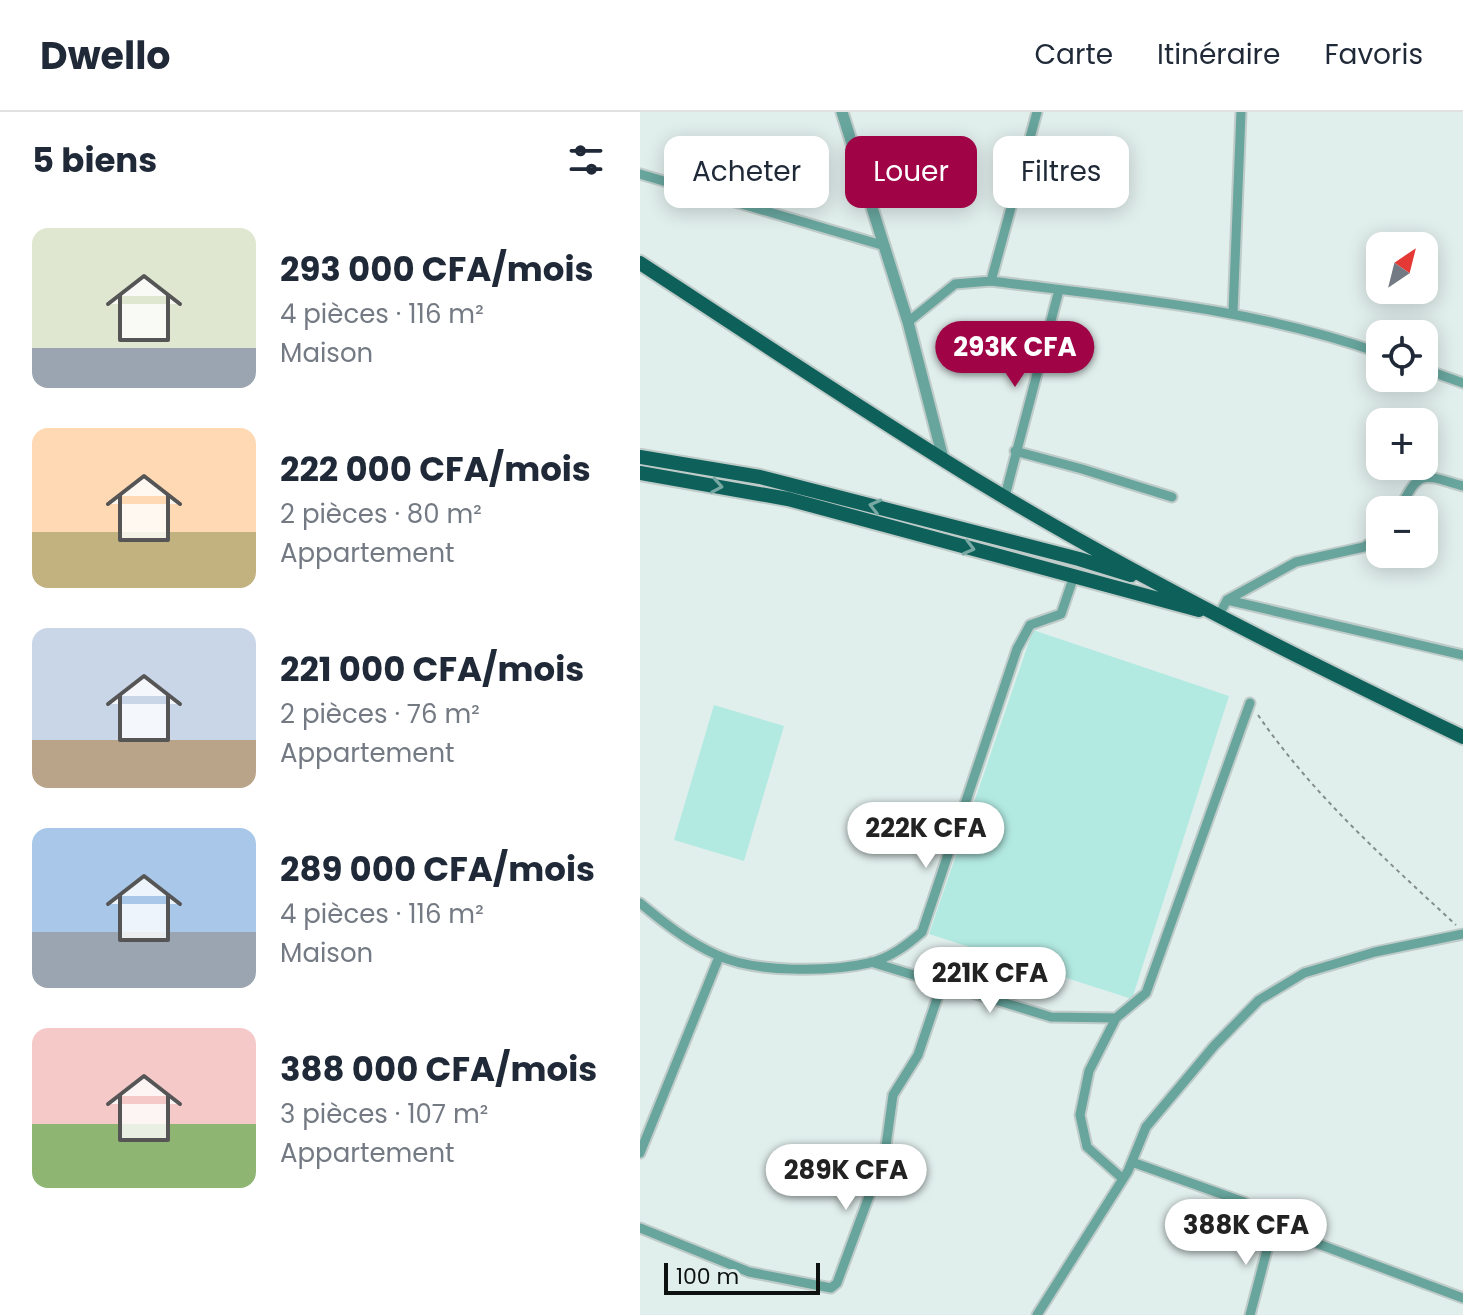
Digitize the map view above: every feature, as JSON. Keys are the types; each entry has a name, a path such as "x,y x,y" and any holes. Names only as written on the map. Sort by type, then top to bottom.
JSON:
{"main road":[{"path":"640,263 943,458 1082,541 1325,671 1463,737"},
{"path":"640,457 760,477 1079,559 1166,587"},
{"path":"640,473 788,499 1219,615"},
{"path":"1074,576 1084,546 1082,541"}],"street":[{"path":"842,112 908,322 943,458"},
{"path":"991,281 1037,112"},
{"path":"1233,313 1241,112"},
{"path":"640,174 885,246"},
{"path":"908,322 955,284 991,281 1233,313 1333,336 1366,348"},
{"path":"1005,496 1059,290"},
{"path":"1438,374 1463,383"},
{"path":"1015,451 1172,497"},
{"path":"1406,496 1414,481 1428,476 1463,486"},
{"path":"1219,615 1227,600 1296,562 1366,546"},
{"path":"640,903 675,932 719,957 761,967 822,969 871,962 904,948 922,932 1017,649 1030,625 1061,614 1074,576"},
{"path":"1227,600 1463,655"},
{"path":"1123,1179 1087,1147 1080,1115 1089,1071 1116,1018 1146,993 1250,703"},
{"path":"1037,1315 1123,1179 1146,1127 1214,1046 1259,1000 1304,973 1375,952 1463,932"},
{"path":"640,1153 719,957"},
{"path":"871,962 1051,1017 1116,1018"},
{"path":"640,1228 749,1272 831,1288 837,1283 885,1153 893,1095 918,1055 942,984"},
{"path":"1132,1162 1244,1202 1273,1227 1463,1298"},
{"path":"1250,1315 1273,1227"}],"path":[{"path":"1250,703 1287,757 1336,812 1463,932"}],"shaded area":[{"path":"1033,630 1229,696 1132,999 929,934"},
{"path":"714,705 784,726 744,861 674,840"}]}
